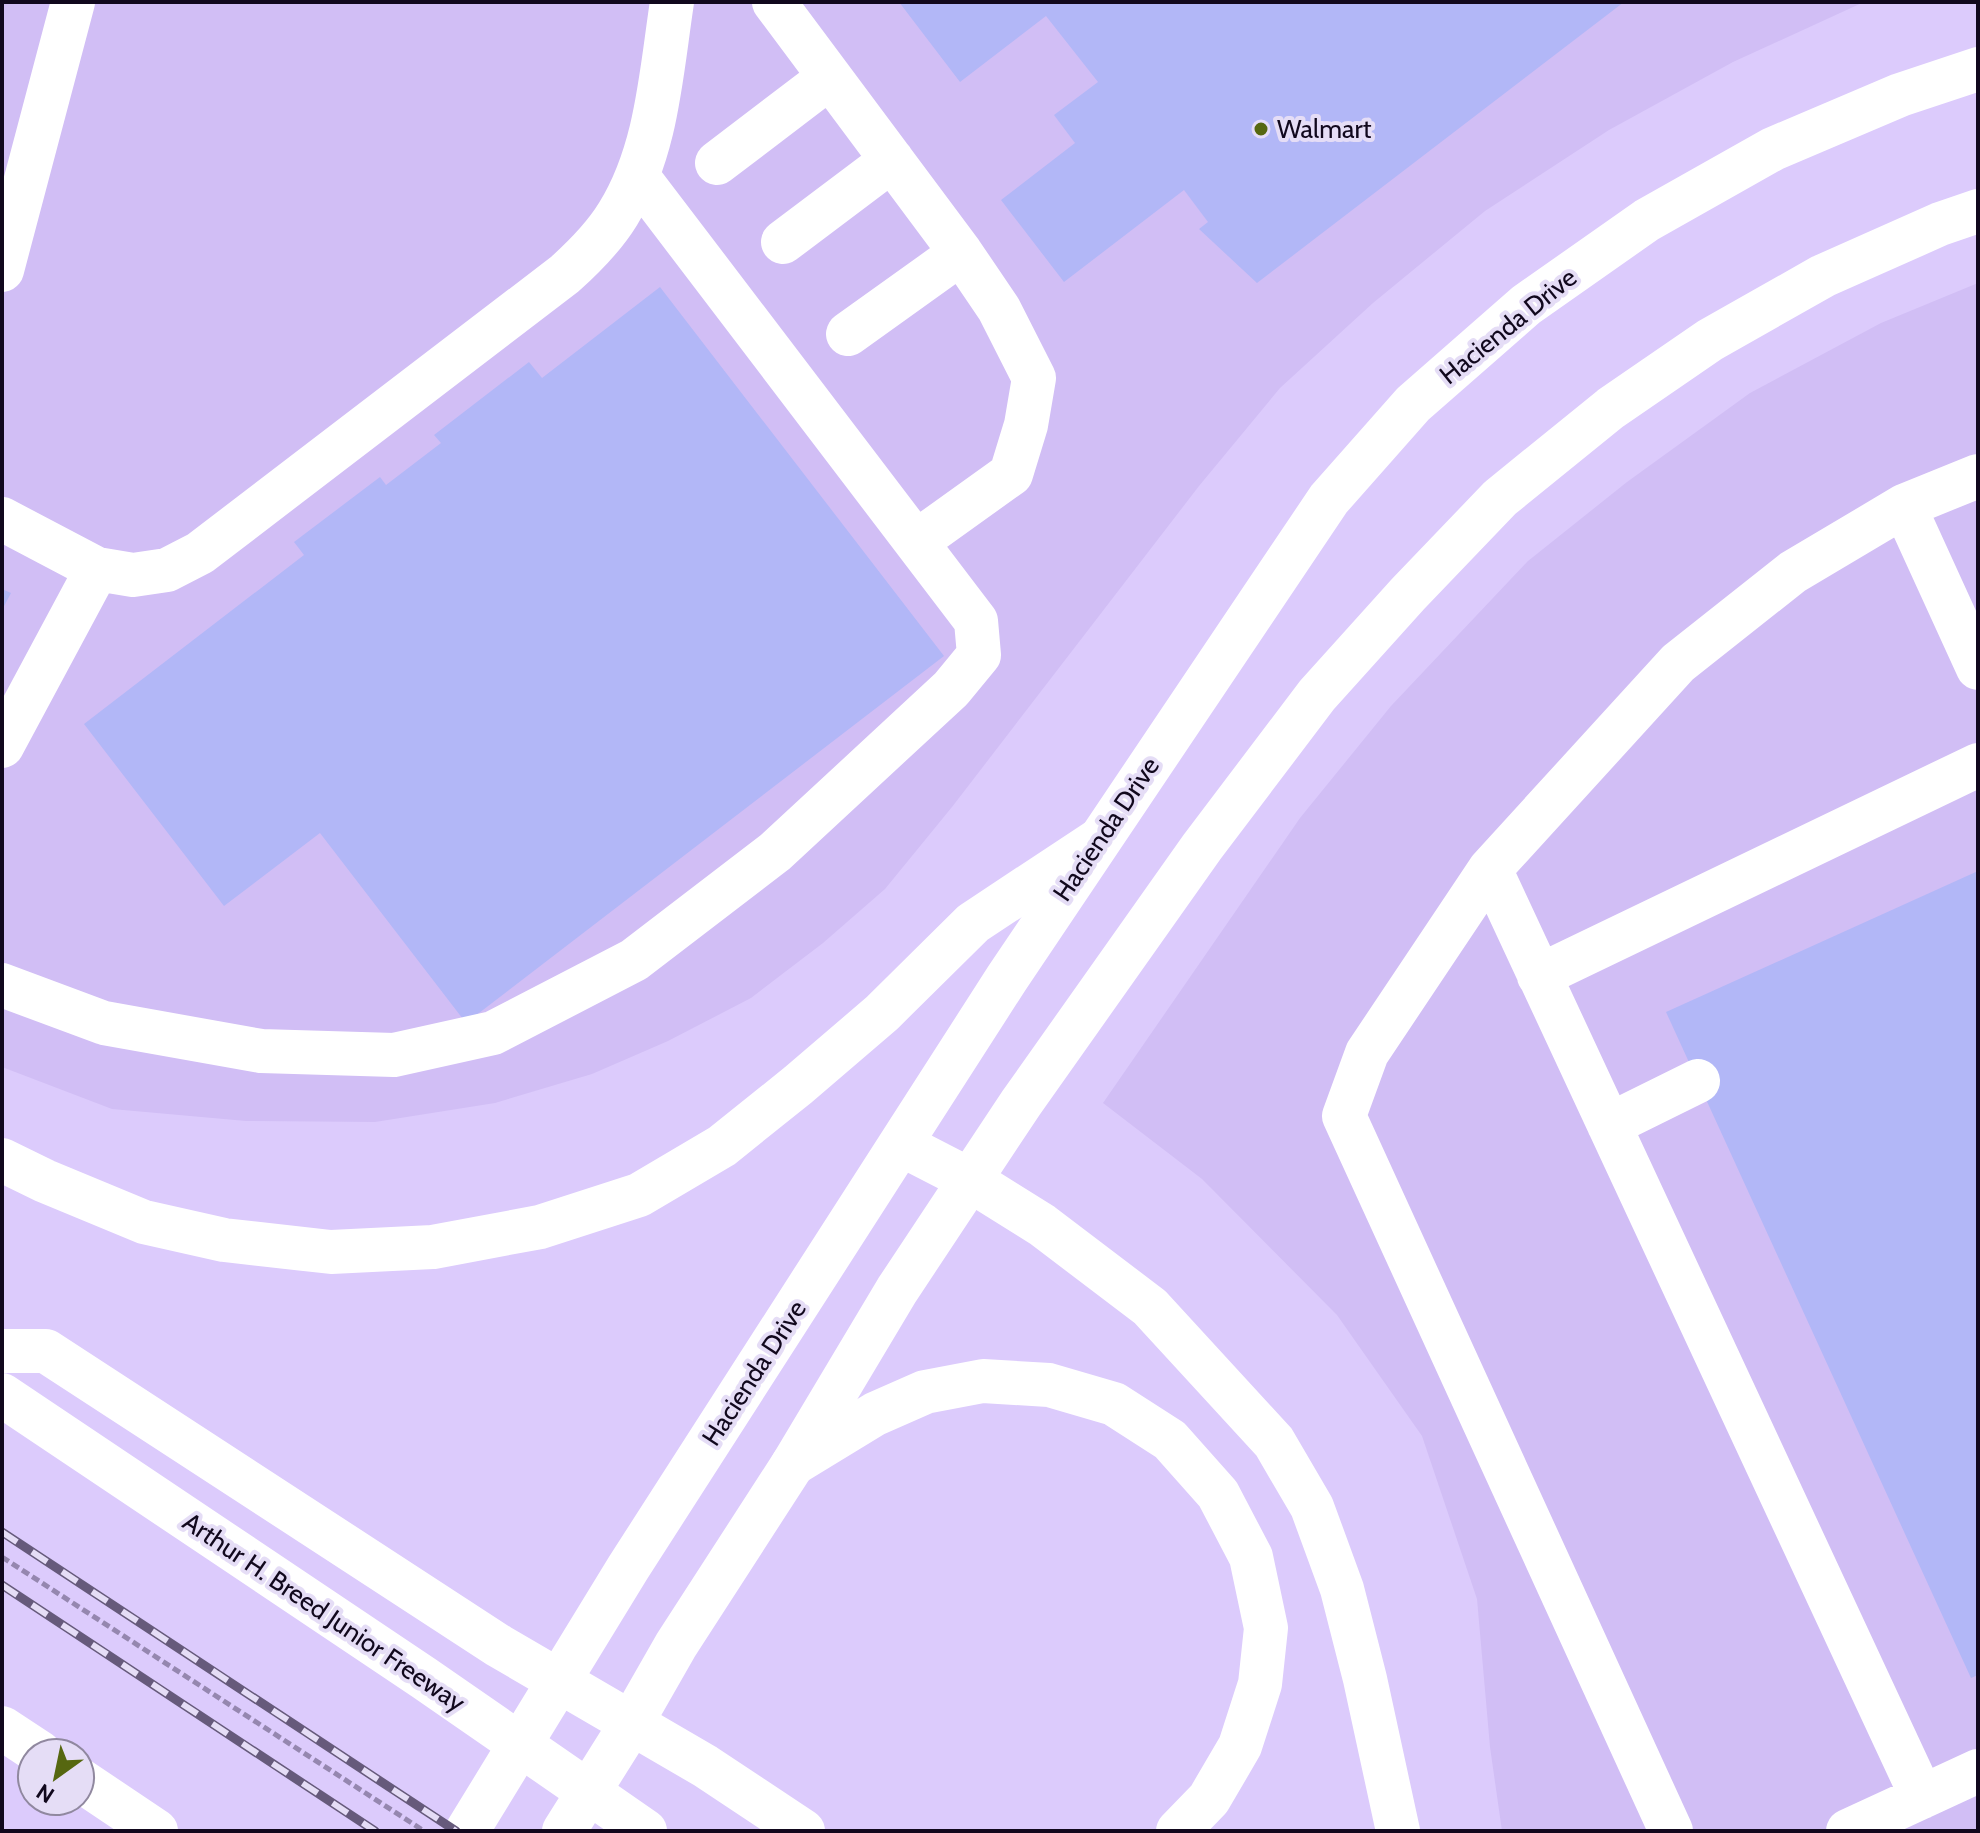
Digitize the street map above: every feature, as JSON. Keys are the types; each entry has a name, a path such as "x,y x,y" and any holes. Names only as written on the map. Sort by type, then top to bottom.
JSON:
{"main road":[{"path":"2,270 73,2"},
{"path":"2,519 97,569 133,575 167,570 200,553 565,274 594,247 618,215 638,177 653,128 672,2"},
{"path":"774,2 961,253 999,309 1034,378 1026,425 1011,474 916,542"},
{"name":"Hacienda Drive","path":"467,1831 628,1568 1097,841 1329,499 1413,404 1526,305 1647,220 1773,149 1900,95 1978,69"},
{"path":"717,163 830,77"},
{"path":"783,242 892,160"},
{"path":"2,985 104,1023 261,1051 394,1055 493,1033 634,960 775,852 951,689 979,655 976,621 638,177"},
{"path":"564,1831 695,1614 793,1464 897,1290 1029,1092 1202,847 1317,695 1500,498 1611,408 1710,340 1823,276 1940,224 1978,211"},
{"path":"848,334 961,253"},
{"path":"1671,1831 1344,1116 1367,1053 1490,869 1678,663 1793,572 1904,506 1978,476"},
{"path":"1904,506 1978,668"},
{"path":"2,746 97,569"},
{"path":"1539,976 1978,765"},
{"path":"2,1160 144,1222 224,1240 346,1252 433,1247 540,1227 639,1195 722,1146 882,1013 973,923 1097,841"},
{"path":"1490,869 1922,1797"},
{"path":"1609,1125 1698,1081"},
{"path":"902,1145 970,1180 1042,1225 1150,1307 1274,1442 1312,1507 1342,1589 1398,1831"},
{"path":"2,1351 46,1351 472,1629 705,1766 803,1831"},
{"path":"793,1464 875,1414 925,1392 983,1381 1049,1385 1114,1404 1170,1440 1218,1494 1251,1557 1266,1628 1260,1684 1240,1746 1209,1799 1178,1831"},
{"name":"Arthur H. Breed Junior Freeway","path":"2,1395 424,1678 645,1831"},
{"path":"1848,1831 1978,1771"},
{"path":"96,1791 156,1831"}],"path":[{"path":"2,1557 424,1831"}],"shaded area":[{"path":"2,2 1864,2 1733,62 1609,130 1485,211 1373,303 1280,388 1199,486 952,807 885,889 823,943 751,998 668,1041 592,1074 495,1103 375,1122 246,1121 112,1109 2,1067"},
{"path":"1978,283 1978,1831 1502,1831 1490,1747 1477,1599 1422,1436 1337,1315 1202,1179 1103,1103 1300,818 1391,706 1528,561 1627,482 1750,393 1881,323"}],"building":[{"name":"Walmart","path":"899,2 1624,2 1257,283 1199,229 1208,222 1184,190 1064,282 1001,200 1075,143 1054,115 1098,82 1046,16 960,82"},
{"path":"660,287 944,656 466,1023 320,833 224,906 84,724 304,555 294,542 380,477 386,485 441,443 434,435 529,362 542,378"},
{"path":"2,589 11,593 2,610"},
{"path":"1978,871 1978,1675 1971,1678 1666,1012"}],"railway":[{"path":"2,1532 456,1831"},
{"path":"2,1585 375,1831"}],"place":[{"name":"Walmart","path":"1261,129"}]}
